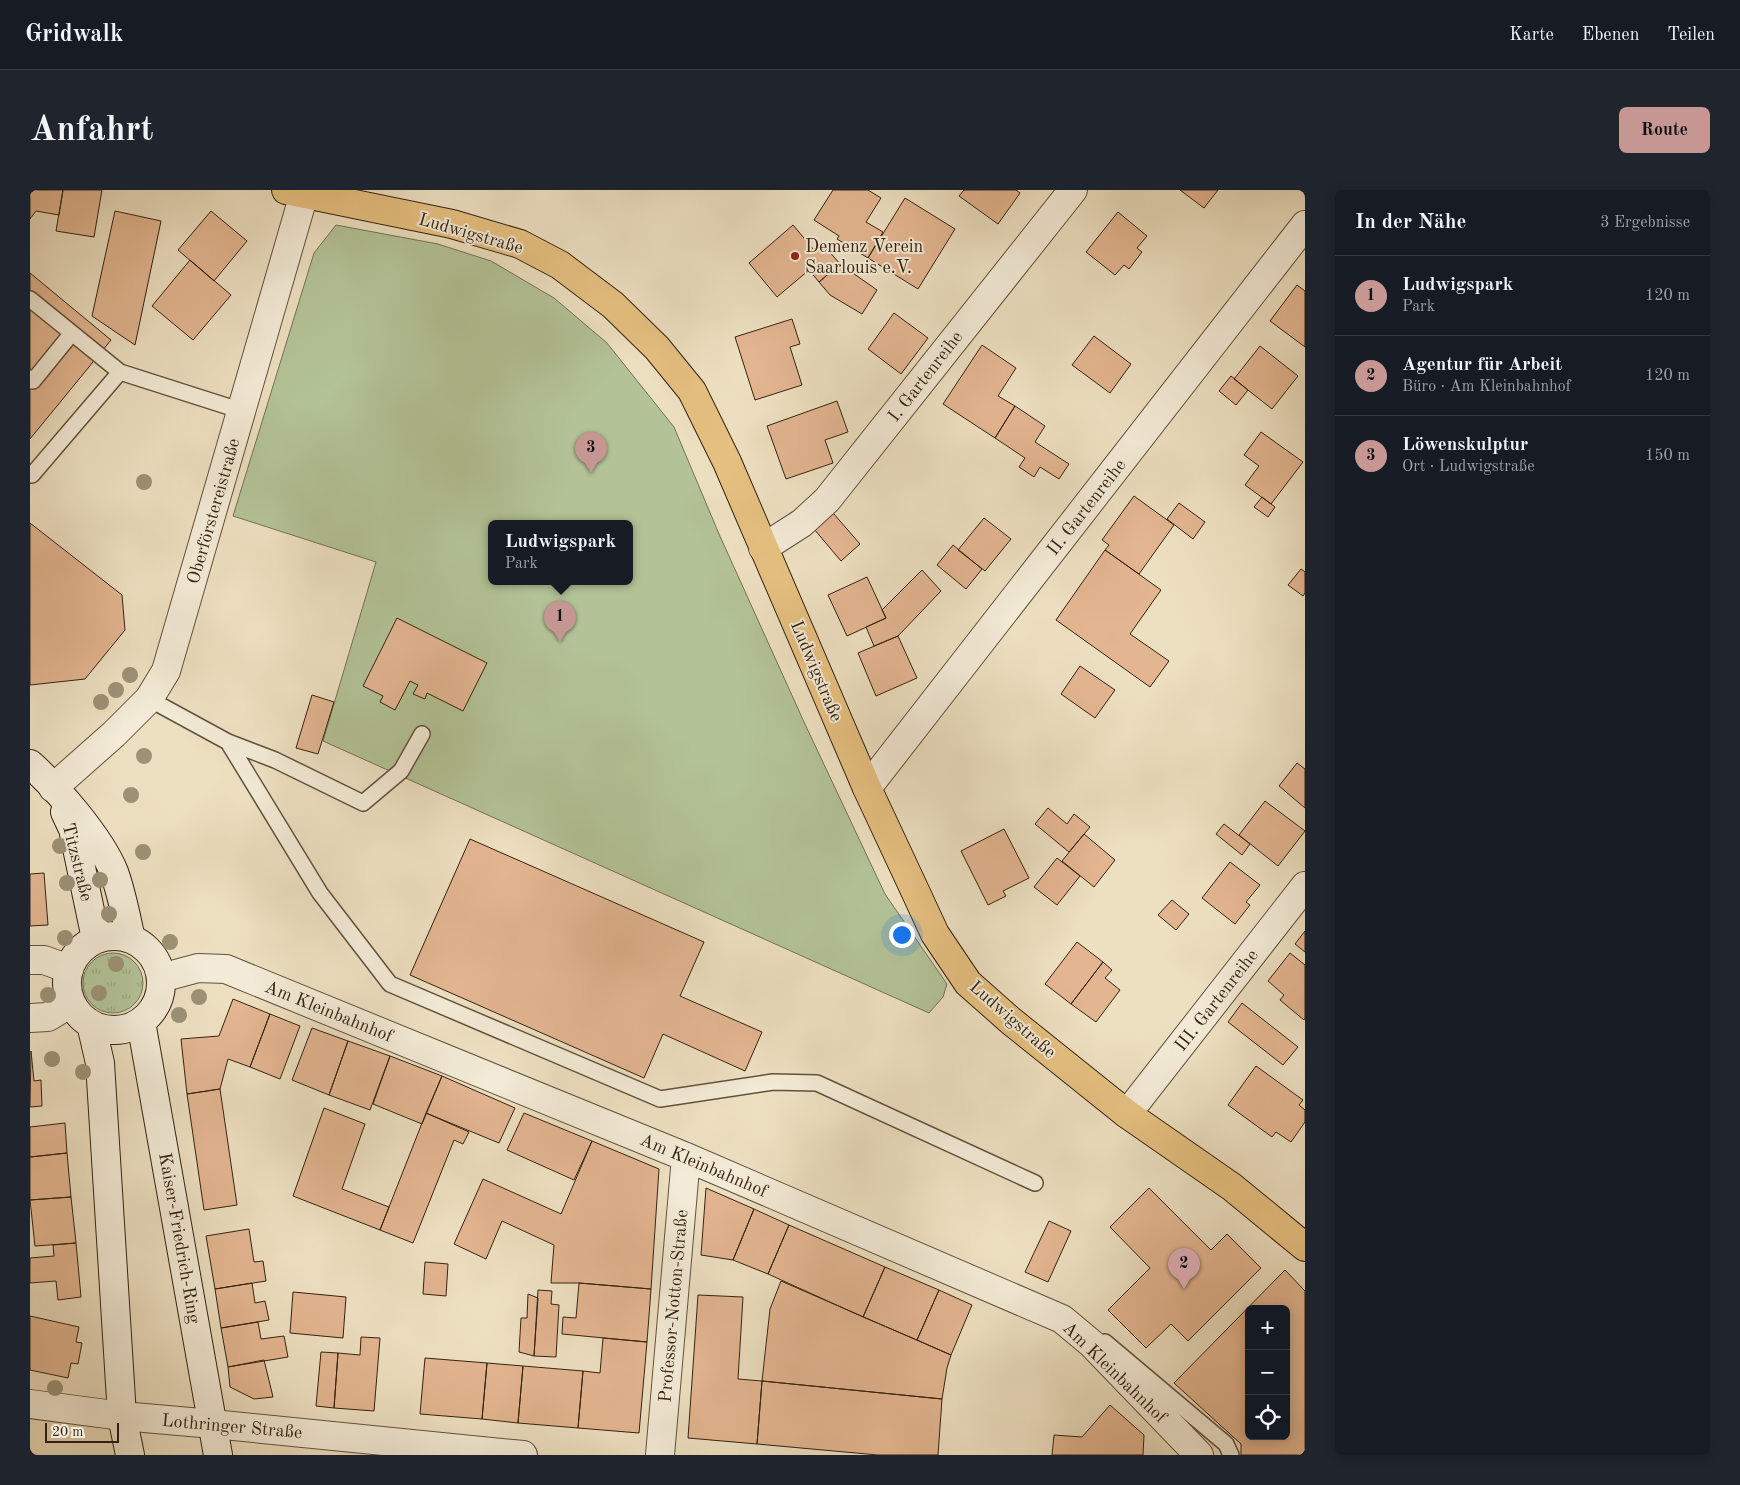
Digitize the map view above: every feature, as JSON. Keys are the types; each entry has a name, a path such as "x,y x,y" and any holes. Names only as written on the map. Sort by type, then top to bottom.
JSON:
{"main road":[{"name":"Ludwigstraße","path":"295,192 452,224 520,244 560,265 614,305 657,348 692,391 727,462 868,788 935,934 968,983 1010,1021 1127,1114 1232,1187 1305,1247"}],"street":[{"name":"I. Gartenreihe","path":"763,548 802,523 827,500 1073,190"},
{"name":"Oberförstereistraße","path":"53,788 114,734 149,698 166,671 242,412 295,192"},
{"name":"II. Gartenreihe","path":"868,788 1305,225"},
{"name":"Titzstraße","path":"30,764 53,788 96,840 113,871 121,892 131,939"},
{"name":"Titzstraße","path":"53,788 73,829 96,939"},
{"name":"III. Gartenreihe","path":"1127,1114 1305,886"},
{"path":"120,936 131,939 146,948 156,962 161,978 160,994 152,1010 140,1022 129,1027 116,1030 91,1024 81,1016 72,1003 68,991 67,978 73,959 83,947 96,939 120,936"},
{"path":"30,960 44,960 69,969"},
{"name":"Am Kleinbahnhof","path":"161,978 198,968 226,969 686,1157 1062,1319 1092,1344 1199,1455"},
{"path":"30,1018 48,1017 72,1003"},
{"name":"Kaiser-Friedrich-Ring","path":"140,1022 218,1455"},
{"path":"91,1024 100,1063 122,1416 130,1455"},
{"name":"Professor-Notton-Straße","path":"660,1455 686,1157"},
{"name":"Lothringer Straße","path":"30,1404 122,1416 523,1455"}],"lane":[{"path":"30,299 120,372 242,412"},
{"path":"30,378 33,381 72,333"},
{"path":"30,473 32,475 120,372"},
{"path":"149,698 228,742 276,760 363,803 401,771 422,734"},
{"path":"228,742 320,893 390,984 660,1099 773,1082 817,1083 1035,1183"},
{"path":"1081,1335 1107,1342 1226,1444 1231,1455"}],"green space":[{"path":"336,225 438,244 491,261 554,298 607,343 674,427 719,534 804,722 885,894 947,984 943,997 929,1013 323,741 376,562 233,516 314,253"},
{"path":"113,953 130,958 138,966 143,983 138,1000 130,1008 113,1013 96,1008 88,1000 83,983 88,966 96,958"}],"building":[{"path":"30,190 63,190 59,215 36,211 30,219"},
{"path":"63,190 102,190 94,237 56,231"},
{"path":"833,190 868,190 881,198 866,222 883,232 868,258 837,239 839,236 814,220"},
{"path":"964,190 1016,190 1020,193 998,224 959,196"},
{"path":"1180,190 1218,190 1204,208"},
{"path":"905,198 955,229 918,289 868,258"},
{"path":"115,211 161,221 135,345 92,316"},
{"path":"211,211 247,241 214,281 178,250"},
{"path":"1118,212 1147,236 1137,248 1142,252 1129,269 1124,265 1115,275 1086,252"},
{"name":"Demenz Verein Saarlouis e.V.","path":"793,225 814,250 822,243 840,264 819,282 809,270 777,297 749,263"},
{"path":"190,260 231,295 193,340 152,306"},
{"path":"840,264 877,290 862,314 830,295 819,282"},
{"path":"30,273 111,340 30,439"},
{"path":"1297,285 1305,291 1305,347 1270,321"},
{"path":"894,313 928,338 901,374 868,349"},
{"path":"792,319 800,344 790,347 802,385 755,400 735,337"},
{"path":"1094,336 1131,364 1110,393 1072,365"},
{"path":"982,345 1016,368 998,396 1015,406 995,438 943,404"},
{"path":"1260,346 1298,376 1272,409 1234,379"},
{"path":"1231,376 1248,390 1236,405 1219,391"},
{"path":"837,401 848,432 825,440 833,463 786,479 767,426"},
{"path":"1015,406 1045,426 1035,442 1069,464 1059,479 1040,467 1034,477 1019,467 1025,458 995,438"},
{"path":"1261,432 1303,462 1271,504 1245,485 1259,466 1244,455"},
{"path":"1134,496 1174,525 1139,574 1105,550 1109,545 1102,540"},
{"path":"1262,497 1275,507 1268,517 1254,507"},
{"path":"1179,503 1205,522 1193,539 1167,519"},
{"path":"833,513 860,544 841,561 814,529"},
{"path":"984,518 1011,539 985,571 958,550"},
{"path":"30,523 122,595 125,630 85,679 30,685"},
{"path":"953,545 982,569 966,589 937,565"},
{"path":"1105,550 1161,590 1130,634 1169,661 1150,687 1056,620"},
{"path":"1301,569 1305,572 1305,593 1303,596 1288,585"},
{"path":"922,570 941,591 898,636 874,646 866,627 886,618 882,610"},
{"path":"867,577 886,618 847,636 828,595"},
{"path":"397,618 487,663 463,711 427,693 425,699 413,694 418,685 410,681 395,710 380,702 383,696 363,686"},
{"path":"898,636 917,678 876,696 858,653"},
{"path":"1080,666 1115,690 1095,718 1061,694"},
{"path":"312,695 334,702 318,754 296,748"},
{"path":"1297,763 1305,769 1305,808 1279,786"},
{"path":"1265,801 1305,831 1278,866 1239,835"},
{"path":"1048,808 1067,824 1074,814 1090,827 1069,852 1035,824"},
{"path":"1224,824 1250,844 1242,855 1216,834"},
{"path":"1004,829 1029,878 1003,891 1006,896 988,905 961,851"},
{"path":"1084,834 1115,860 1094,887 1062,861"},
{"path":"470,839 704,942 680,996 762,1032 745,1071 663,1034 644,1078 410,975"},
{"path":"1057,858 1080,876 1057,905 1034,887"},
{"path":"1230,862 1260,885 1246,902 1250,905 1235,924 1202,898"},
{"path":"44,873 48,925 30,926 30,874"},
{"path":"1172,900 1189,914 1176,930 1158,915"},
{"path":"1305,931 1305,952 1295,944"},
{"path":"1077,942 1103,962 1071,1004 1045,984"},
{"path":"1290,953 1305,965 1304,1020 1280,1000 1284,995 1268,981"},
{"path":"1103,962 1112,970 1105,978 1120,990 1096,1022 1071,1004"},
{"path":"233,999 270,1014 250,1067 228,1059 220,1089 187,1094 181,1039 219,1036"},
{"path":"1242,1003 1298,1047 1283,1065 1228,1022"},
{"path":"270,1014 300,1026 280,1079 250,1067"},
{"path":"312,1028 348,1041 329,1095 292,1080"},
{"path":"348,1041 390,1056 370,1110 329,1095"},
{"path":"31,1051 34,1081 41,1080 42,1106 30,1107"},
{"path":"390,1056 442,1076 422,1124 373,1104"},
{"path":"1256,1066 1303,1100 1299,1105 1305,1110 1305,1122 1291,1142 1276,1132 1272,1137 1228,1105"},
{"path":"442,1076 515,1108 499,1143 426,1113"},
{"path":"220,1089 237,1205 204,1210 187,1094"},
{"path":"324,1108 365,1124 342,1189 389,1207 380,1230 293,1196"},
{"path":"426,1113 469,1132 463,1144 454,1140 413,1243 380,1230"},
{"path":"524,1113 592,1141 574,1180 507,1150"},
{"path":"65,1123 67,1153 30,1157 30,1127"},
{"path":"592,1141 659,1169 651,1289 579,1283 551,1283 554,1245 502,1221 486,1259 454,1244 483,1179 561,1214"},
{"path":"67,1153 71,1197 30,1200 30,1157"},
{"path":"706,1188 754,1209 733,1260 701,1255"},
{"path":"1149,1188 1211,1250 1227,1234 1261,1268 1188,1341 1171,1324 1146,1348 1108,1310 1150,1268 1110,1227"},
{"path":"71,1197 76,1243 35,1246 30,1200"},
{"path":"754,1209 789,1225 768,1274 733,1260"},
{"path":"1049,1221 1071,1231 1048,1282 1025,1272"},
{"path":"789,1225 885,1267 863,1317 768,1274"},
{"path":"249,1229 254,1262 263,1261 266,1281 215,1289 206,1236"},
{"path":"76,1243 81,1297 58,1300 56,1281 30,1283 30,1258 54,1256 53,1245"},
{"path":"425,1262 448,1264 446,1296 423,1294"},
{"path":"885,1267 939,1290 917,1340 863,1317"},
{"path":"1285,1270 1305,1291 1305,1455 1241,1455 1241,1444 1174,1383 1245,1311 1245,1440 1290,1440 1290,1305 1251,1305"},
{"path":"781,1281 951,1355 942,1399 762,1381 770,1309"},
{"path":"252,1283 255,1303 265,1301 269,1320 221,1328 215,1289"},
{"path":"579,1283 651,1289 647,1342 562,1334 563,1317 576,1318"},
{"path":"538,1290 552,1291 551,1304 559,1305 556,1357 534,1356"},
{"path":"939,1290 972,1305 951,1355 917,1340"},
{"path":"293,1292 346,1297 343,1338 290,1333"},
{"path":"528,1294 538,1298 534,1356 519,1352 521,1318 527,1318"},
{"path":"698,1295 743,1297 738,1379 762,1381 757,1444 688,1438"},
{"path":"30,1316 79,1327 76,1342 82,1343 78,1364 71,1363 68,1378 30,1370"},
{"path":"258,1322 261,1339 284,1336 288,1357 228,1367 221,1328"},
{"path":"361,1337 380,1338 374,1411 334,1408 338,1353 360,1355"},
{"path":"603,1338 647,1342 639,1433 578,1428 583,1371 600,1373"},
{"path":"321,1352 338,1353 334,1408 316,1406"},
{"path":"425,1358 487,1363 482,1419 420,1414"},
{"path":"264,1360 273,1397 254,1399 230,1387 228,1367"},
{"path":"487,1363 523,1366 518,1423 482,1419"},
{"path":"523,1366 583,1371 578,1428 518,1423"},
{"path":"762,1381 942,1399 938,1455 878,1455 757,1444"},
{"path":"1110,1405 1144,1435 1143,1455 1052,1455 1054,1435 1082,1437"}],"place":[{"name":"Demenz Verein Saarlouis e.V.","path":"795,256"},
{"name":"Löwenskulptur","path":"591,473"},
{"name":"Ludwigspark","path":"560,642"},
{"name":"Agentur für Arbeit","path":"1184,1289"}]}
